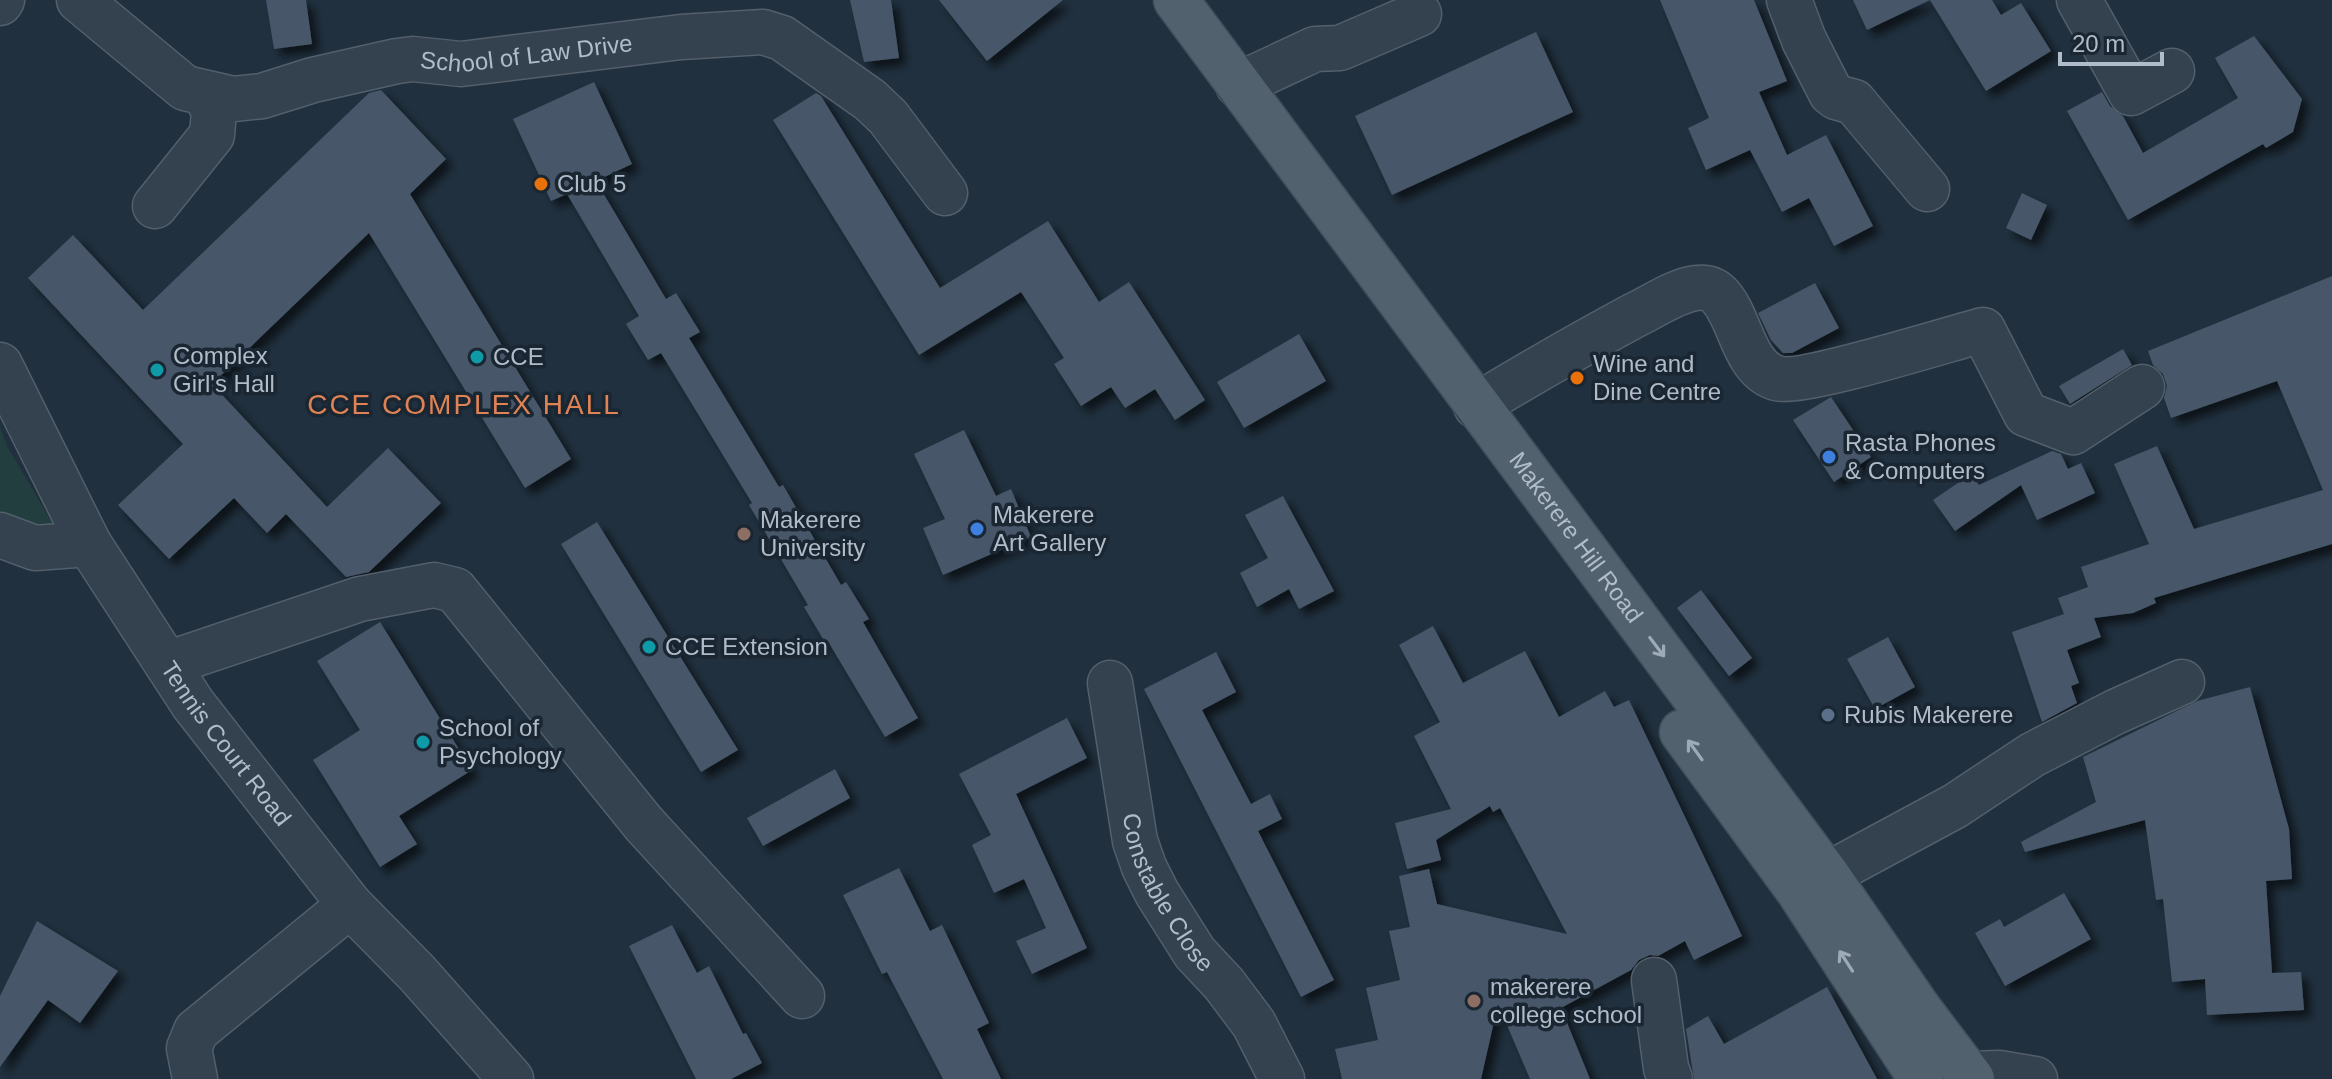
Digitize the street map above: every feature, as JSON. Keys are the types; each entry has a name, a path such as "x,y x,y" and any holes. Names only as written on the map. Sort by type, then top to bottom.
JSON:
{"main road":[{"name":"Makerere Hill Road","path":"1142,0 1798,890 1921,1079"},
{"name":"Makerere Hill Road","path":"1176,0 1827,875 1919,1009 1970,1076"}],"street":[{"name":"School of Law Drive","path":"79,0 185,88 233,99 262,96 313,80 397,61 413,59 461,64 681,37 763,32 782,38 870,100 888,117 945,193"},
{"path":"1789,0 1804,40 1831,93 1854,102 1927,189"},
{"path":"2079,0 2131,93 2172,71"},
{"path":"1238,85 1315,49 1340,48 1419,14"},
{"path":"155,206 212,135 214,111 205,94"},
{"path":"1476,406 1567,351 1671,297 1695,288 1712,288 1722,297 1750,353 1763,371 1776,378 1788,380 1822,374 1983,330 2026,414 2073,432 2142,387"},
{"name":"Tennis Court Road","path":"0,365 89,544 193,704 350,905 417,973 511,1079"},
{"path":"0,535 35,548 89,544"},
{"path":"167,664 360,599 434,585 455,590 644,824 802,996"},
{"path":"1827,875 1955,806 2032,755 2182,682"},
{"name":"Constable Close","path":"1110,683 1135,841 1144,867 1195,953 1224,984 1254,1024 1282,1079"},
{"path":"195,1079 189,1048 196,1031 350,905"},
{"path":"1654,980 1670,1079"},
{"path":"1970,1076 1999,1073 2035,1079"}],"green space":[{"path":"0,427 7,446 51,521 51,528 0,519"}],"building":[{"path":"266,0 306,0 312,44 274,49"},
{"path":"850,0 891,0 899,58 864,62"},
{"path":"939,0 1063,0 987,61"},
{"path":"1660,0 1754,0 1787,81 1759,92 1787,155 1826,135 1873,226 1834,246 1809,198 1782,212 1750,150 1706,170 1688,128 1709,118"},
{"path":"1853,0 1930,0 1867,30"},
{"path":"1930,0 1992,0 2001,15 2021,3 2051,51 1986,91"},
{"path":"1536,32 1573,112 1392,195 1355,116"},
{"path":"2254,36 2302,99 2293,132 2266,148 2263,144 2128,220 2067,111 2102,92 2110,106 2123,116 2143,153 2238,98 2215,58"},
{"path":"594,82 632,164 596,181 666,299 676,293 700,332 689,338 779,487 783,485 841,585 846,582 869,619 863,622 918,718 885,737 804,607 808,605 749,505 752,503 661,353 648,360 626,324 639,316 567,194 551,201 513,119"},
{"path":"381,90 446,159 410,194 571,459 525,488 369,233 212,384 327,507 388,448 441,503 369,572 346,577 286,514 267,533 234,498 169,559 118,505 183,444 28,278 73,235 143,310 369,93"},
{"path":"816,93 821,96 940,288 1048,221 1099,302 1129,282 1205,400 1175,420 1155,389 1125,408 1111,387 1081,406 1054,364 1064,358 1021,292 919,355 773,120"},
{"path":"2022,193 2047,205 2031,240 2006,228"},
{"path":"2332,276 2332,544 2154,598 2156,603 2133,613 2094,618 2101,637 2067,650 2079,683 2071,686 2077,703 2042,722 2012,632 2064,614 2058,598 2088,587 2081,567 2149,544 2114,464 2157,446 2194,529 2323,490 2277,381 2171,418 2164,398 2167,386 2163,374 2153,365 2148,351"},
{"path":"1815,283 1839,328 1792,353 1783,353 1771,340 1758,313"},
{"path":"1299,334 1326,381 1244,428 1217,382"},
{"path":"2123,349 2132,365 2070,404 2059,386"},
{"path":"1831,397 1871,457 1834,482 1793,420"},
{"path":"964,430 996,496 1011,489 1031,537 943,575 923,528 945,519 914,454"},
{"path":"2052,451 2061,454 2068,469 2081,463 2095,493 2037,520 2021,485 1955,531 1933,500 1971,474 1979,485"},
{"path":"1283,496 1334,591 1299,609 1289,589 1257,607 1240,573 1268,558 1245,515"},
{"name":"CCE Extension","path":"597,522 738,750 701,772 561,544"},
{"path":"1701,590 1752,658 1729,676 1677,608"},
{"name":"School of Psychology","path":"380,622 472,770 399,816 417,844 380,867 313,760 360,730 317,661"},
{"path":"1433,626 1463,683 1525,651 1559,717 1605,691 1614,707 1629,700 1742,936 1694,960 1685,941 1658,956 1650,955 1639,960 1631,970 1561,1008 1590,1079 1530,1079 1498,1004 1481,1079 1342,1079 1335,1049 1378,1040 1366,988 1400,980 1389,931 1410,927 1399,876 1429,869 1437,904 1567,934 1500,808 1493,812 1490,806 1436,840 1441,860 1407,869 1395,823 1451,809 1414,736 1440,722 1399,645"},
{"path":"1888,637 1915,687 1875,709 1847,659"},
{"path":"1216,652 1236,692 1202,710 1251,804 1270,794 1282,819 1258,831 1334,980 1301,997 1144,689"},
{"path":"2250,687 2289,829 2292,879 2266,881 2272,973 2301,972 2304,1010 2207,1015 2205,979 2172,982 2163,899 2156,900 2145,820 2025,852 2021,842 2096,802 2083,757 2197,701"},
{"path":"1067,718 1087,758 1016,794 1087,948 1032,974 1016,941 1046,928 1024,879 994,893 972,845 991,835 959,774"},
{"path":"835,769 850,798 763,846 747,818"},
{"path":"899,868 930,931 942,925 989,1023 977,1029 1001,1079 943,1079 887,972 882,974 843,895"},
{"path":"2064,893 2091,939 2005,986 1975,933 2000,919 2004,927"},
{"path":"37,921 118,971 80,1023 48,1000 0,1067 0,996"},
{"path":"672,925 697,973 709,966 743,1034 746,1033 762,1063 731,1079 696,1079 629,946"},
{"path":"1827,987 1877,1079 1694,1079 1686,1029 1708,1016 1724,1044"}],"place":[{"name":"Club 5","path":"541,184"},
{"name":"CCE","path":"477,357"},
{"name":"Complex Girl's Hall","path":"157,370"},
{"name":"Wine and Dine Centre","path":"1577,378"},
{"name":"Rasta Phones & Computers","path":"1829,457"},
{"name":"Makerere Art Gallery","path":"977,529"},
{"name":"Makerere University","path":"744,534"},
{"name":"CCE Extension","path":"649,647"},
{"name":"Rubis Makerere","path":"1828,715"},
{"name":"School of Psychology","path":"423,742"},
{"name":"makerere college school","path":"1474,1001"}],"district":[{"name":"CCE COMPLEX HALL","path":"464,404"}]}
